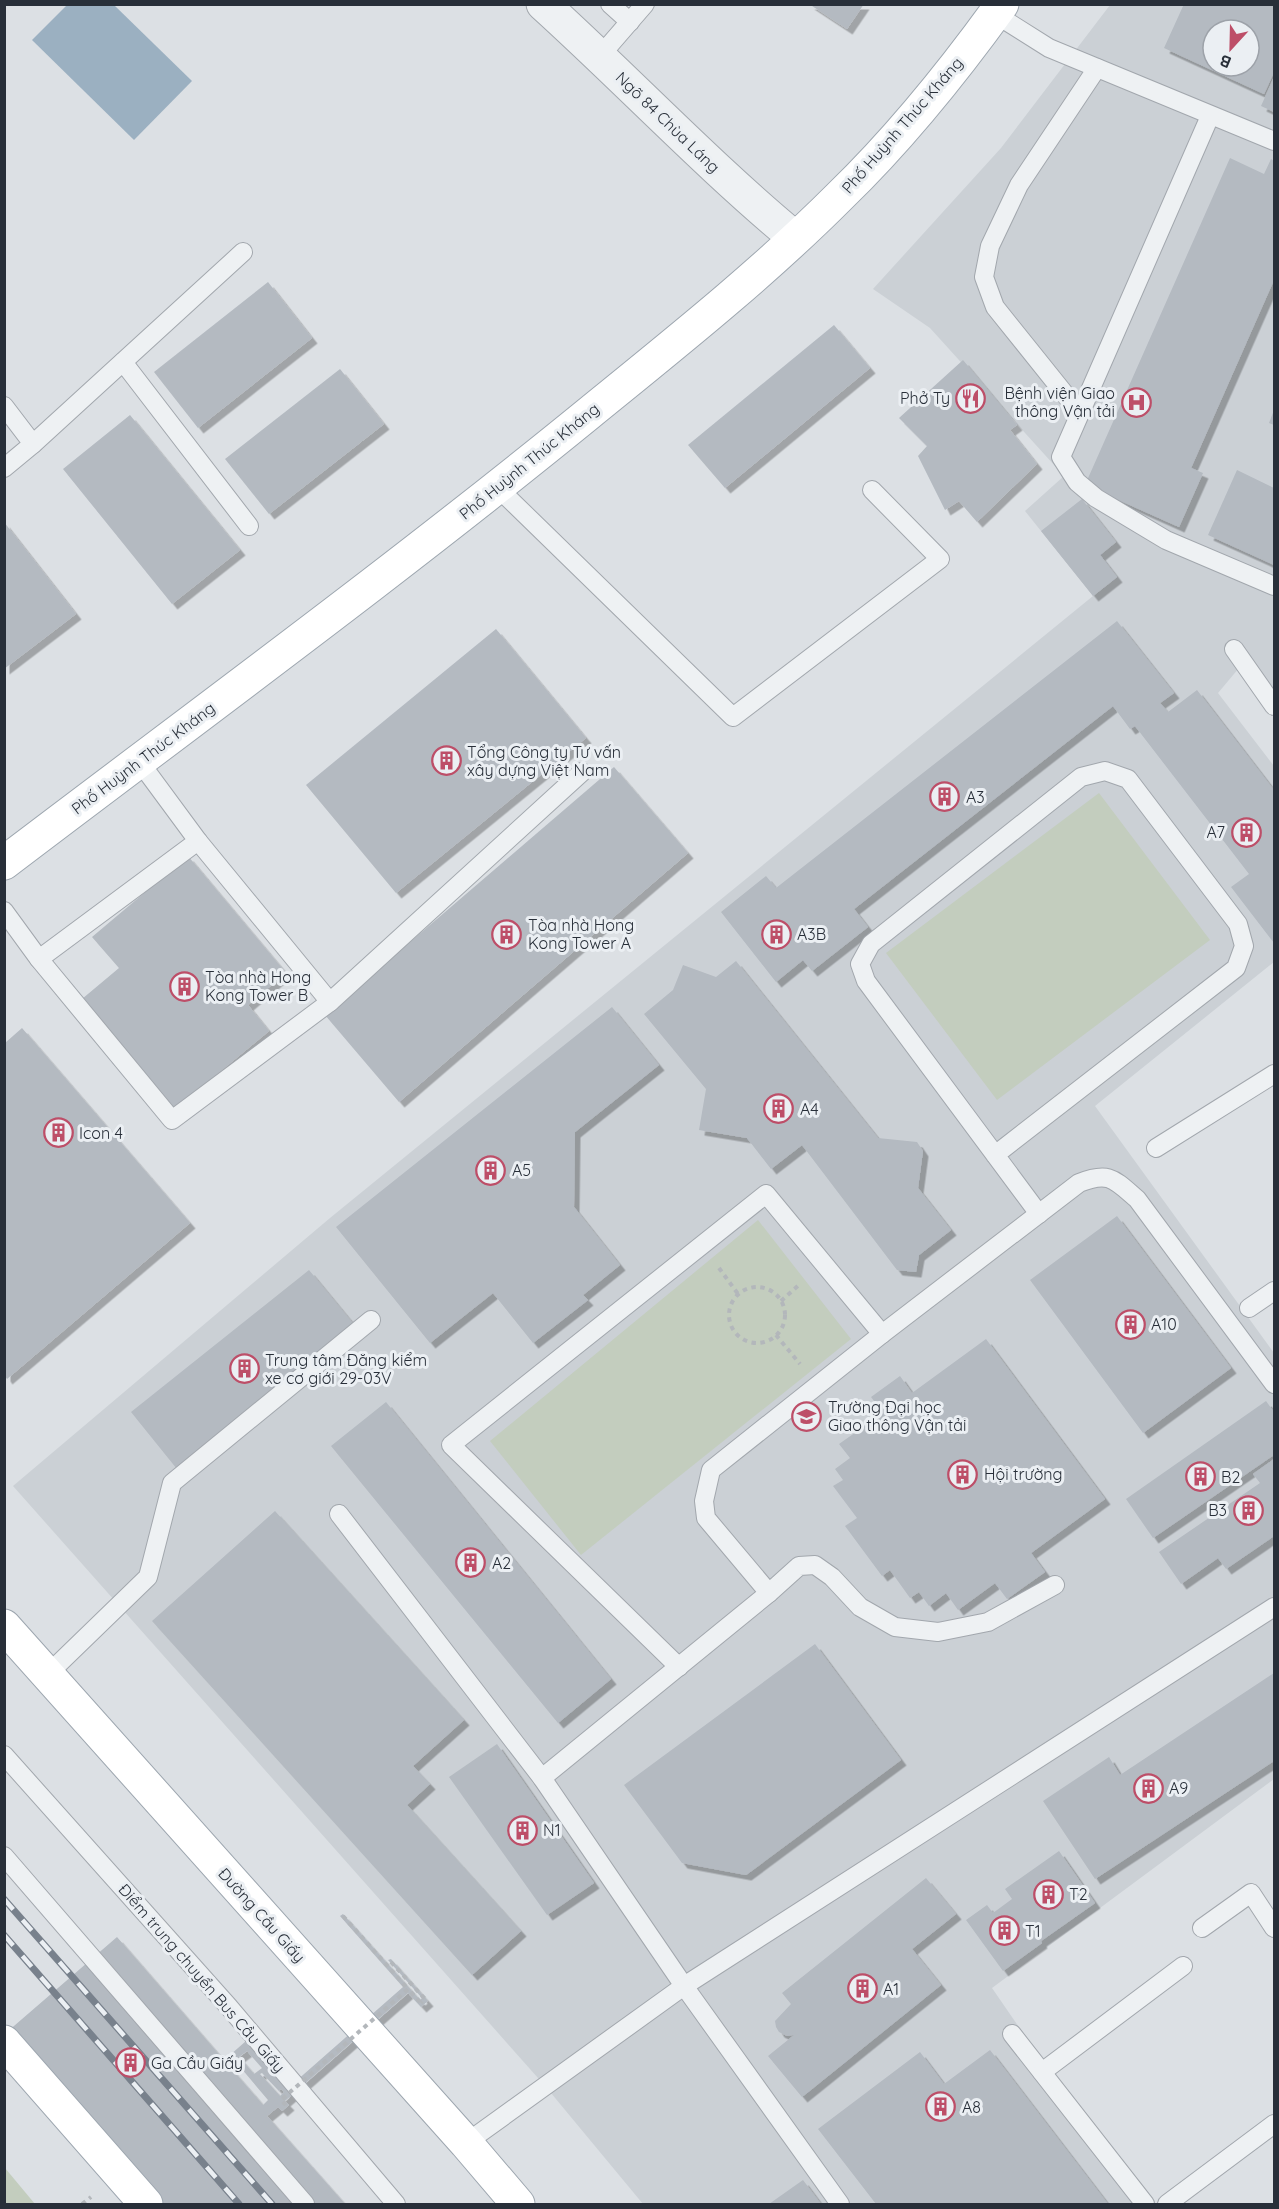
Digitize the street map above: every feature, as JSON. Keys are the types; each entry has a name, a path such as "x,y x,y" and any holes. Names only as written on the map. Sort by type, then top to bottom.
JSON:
{"main road":[{"name":"Phố Huỳnh Thúc Kháng","path":"4,863 498,488 699,323 839,198 894,140 977,39 998,9"},
{"name":"Đường Cầu Giấy","path":"4,1626 466,2143 518,2205"},
{"path":"4,2043 146,2205"}],"street":[{"name":"Ngõ 84 Chùa Láng","path":"543,4 748,199 795,238"}],"lane":[{"path":"610,4 630,22"},
{"path":"600,56 645,4"},
{"path":"998,9 1049,48 1275,141"},
{"path":"1080,413 995,307 984,277 990,246 1019,185 1097,68"},
{"path":"1210,116 1061,457 1077,482 1096,498 1166,540 1275,586"},
{"path":"4,468 243,252"},
{"path":"123,362 249,526"},
{"path":"4,406 33,444"},
{"path":"498,488 733,717 940,559 872,490"},
{"path":"1234,649 1275,706"},
{"path":"139,761 198,841 330,1002"},
{"path":"996,1155 1236,968 1244,946 1238,924 1128,779 1105,771 1081,777 1072,784 870,944 860,964 866,981 1039,1214"},
{"path":"4,911 39,958 172,1120 330,1002 582,772"},
{"path":"39,958 198,841"},
{"path":"1156,1148 1275,1074"},
{"path":"769,1593 706,1518 704,1501 711,1470 882,1334 1079,1183 1097,1176 1115,1180 1142,1206 1275,1384"},
{"path":"679,1667 451,1445 766,1194 882,1334"},
{"path":"1249,1308 1275,1291"},
{"path":"48,1674 148,1577 172,1483 371,1320"},
{"path":"339,1514 542,1778 684,1986 840,2205"},
{"path":"542,1778 800,1566 814,1565 832,1578 860,1607 895,1627 938,1632 988,1622 1055,1585"},
{"path":"466,2143 684,1986 1275,1607"},
{"name":"Điểm trung chuyển Bus Cầu Giấy","path":"4,1755 229,2007 396,2205"},
{"path":"4,1856 305,2205"},
{"path":"1202,1928 1251,1893 1275,1928"},
{"path":"1042,2072 1183,1966"},
{"path":"1012,2034 1145,2205"},
{"path":"1167,2205 1275,2124"}],"path":[{"path":"761,1287 776,1294 785,1309 785,1319 776,1335 769,1340 752,1342 736,1333 731,1326 729,1318 733,1300 745,1289 761,1287"},
{"path":"342,1916 421,2003 425,2000 391,1962"},
{"path":"285,2105 281,2100 408,1989"}],"shaded area":[{"name":"Trường Đại học Giao thông Vận tải","path":"1110,5 1274,5 1274,693 1239,668 1218,693 1274,766 1274,962 1095,1106 1274,1353 1274,1779 992,1988 1141,2204 643,2204 546,2087 13,1486 330,1218 1093,596 1025,511 1064,476 930,328 873,289 1001,148"}],"green space":[{"path":"1099,793 1210,940 997,1100 886,953"},
{"path":"758,1220 851,1339 581,1555 490,1441"},
{"path":"5,2168 35,2204 5,2204"}],"water":[{"path":"67,5 114,5 192,81 134,140 32,40"}],"building":[{"path":"809,4 864,4 847,29"},
{"path":"1184,4 1274,4 1274,72 1264,94 1229,78 1261,78 1261,18 1201,18 1201,65 1164,48"},
{"path":"1274,77 1274,112 1261,106"},
{"path":"1230,158 1264,174 1271,159 1274,161 1274,280 1191,468 1203,473 1179,527 1085,485"},
{"path":"268,282 312,338 198,428 154,372"},
{"path":"834,325 870,368 725,488 688,445"},
{"path":"963,360 1017,425 1010,430 1037,464 977,522 959,501 945,510 918,456 927,446 899,418"},
{"path":"340,369 384,424 269,514 225,459"},
{"path":"1274,410 1274,425 1269,423"},
{"path":"130,415 240,550 172,604 63,469"},
{"path":"1237,470 1274,488 1274,565 1208,535"},
{"path":"1082,499 1116,542 1100,555 1117,577 1093,596 1041,531"},
{"path":"4,522 76,614 4,669"},
{"path":"1117,621 1174,693 1160,703 1168,712 1197,690 1274,790 1274,943 1231,887 1249,874 1135,726 1130,729 1113,706 854,909 868,927 812,971 803,960 776,982 721,912 766,876 776,888"},
{"name":"Tổng Công ty Tư vấn xây dựng Việt Nam","path":"496,629 586,738 396,893 306,785"},
{"name":"Tòa nhà Hong Kong Tower A","path":"614,767 688,853 399,1102 325,1015"},
{"name":"Tòa nhà Hong Kong Tower B","path":"188,856 286,973 248,1005 269,1031 175,1109 82,999 119,968 92,937"},
{"name":"A4","path":"736,961 878,1138 917,1142 923,1151 918,1188 951,1230 919,1255 916,1272 897,1270 802,1145 771,1169 747,1138 699,1130 706,1089 644,1014 673,990 683,965 716,977"},
{"name":"A5","path":"612,1007 659,1065 575,1132 574,1207 620,1265 583,1295 588,1300 533,1343 493,1293 430,1343 336,1227"},
{"name":"Icon 4","path":"22,1028 190,1223 7,1379 5,1376 5,1043"},
{"name":"A10","path":"1117,1216 1231,1368 1143,1433 1030,1280"},
{"name":"Trung tâm Đăng kiểm xe cơ giới 29-03V","path":"309,1270 356,1327 177,1469 131,1412"},
{"name":"Hội trường","path":"986,1339 1105,1499 1031,1553 1045,1572 1007,1599 995,1583 958,1610 946,1593 929,1606 919,1592 910,1598 890,1570 882,1576 845,1526 857,1518 833,1486 843,1480 835,1469 850,1458 839,1444 883,1413 871,1397 900,1376 912,1393"},
{"name":"B2","path":"1266,1401 1274,1412 1274,1455 1153,1538 1126,1499"},
{"name":"A2","path":"386,1402 611,1679 558,1723 331,1446"},
{"name":"B3","path":"1274,1459 1274,1536 1226,1569 1218,1558 1181,1584 1159,1552 1260,1483 1253,1474"},
{"path":"275,1511 464,1720 413,1766 430,1784 407,1805 521,1931 472,1975 152,1621"},
{"path":"815,1644 901,1760 746,1875 682,1863 624,1785"},
{"name":"A9","path":"1274,1673 1274,1761 1095,1879 1043,1801 1109,1757 1120,1775"},
{"name":"N1","path":"497,1744 594,1883 547,1915 449,1777"},
{"path":"1059,1851 1095,1903 1003,1971 966,1920 987,1905 993,1913 1012,1899 1005,1889"},
{"name":"A1","path":"926,1878 956,1914 912,1949 941,1985 802,2097 768,2056 794,2035 787,2036 779,2032 776,2027 775,2021 791,2004 782,1993"},
{"name":"Ga Cầu Giấy","path":"343,1914 420,2000 422,1998 388,1960 391,1959 428,2001 421,2007 408,1993 285,2101 289,2105 282,2111 278,2107 267,2116 345,2204 140,2204 7,2032 117,1937 263,2105 268,2100 230,2055 246,2041 287,2089 403,1987 340,1916","holes":["247,2051 262,2068 254,2074 239,2057","262,2073 279,2091 281,2089 284,2092 280,2096 260,2074"]},
{"name":"A8","path":"990,2050 1108,2204 876,2204 818,2129 920,2052 944,2084"},
{"path":"803,2180 821,2204 769,2204"}],"railway":[{"path":"4,1899 272,2204"},
{"path":"4,1935 239,2204"}],"place":[{"name":"Phở Ty","path":"971,398"},
{"name":"Bệnh viện Giao thông Vận tải","path":"1136,402"},
{"name":"Tổng Công ty Tư vấn xây dựng Việt Nam","path":"446,761"},
{"name":"A3","path":"945,797"},
{"name":"A7","path":"1246,832"},
{"name":"Tòa nhà Hong Kong Tower A","path":"507,934"},
{"name":"A3B","path":"776,934"},
{"name":"Tòa nhà Hong Kong Tower B","path":"184,986"},
{"name":"A4","path":"779,1109"},
{"name":"Icon 4","path":"58,1133"},
{"name":"A5","path":"491,1170"},
{"name":"A10","path":"1130,1324"},
{"name":"Trung tâm Đăng kiểm xe cơ giới 29-03V","path":"244,1369"},
{"name":"Trường Đại học Giao thông Vận tải","path":"807,1416"},
{"name":"Hội trường","path":"963,1474"},
{"name":"B2","path":"1200,1477"},
{"name":"B3","path":"1248,1510"},
{"name":"A2","path":"471,1563"},
{"name":"A9","path":"1148,1788"},
{"name":"N1","path":"522,1830"},
{"name":"T2","path":"1048,1894"},
{"name":"T1","path":"1004,1931"},
{"name":"A1","path":"862,1989"},
{"name":"Ga Cầu Giấy","path":"130,2063"},
{"name":"A8","path":"941,2107"}]}
